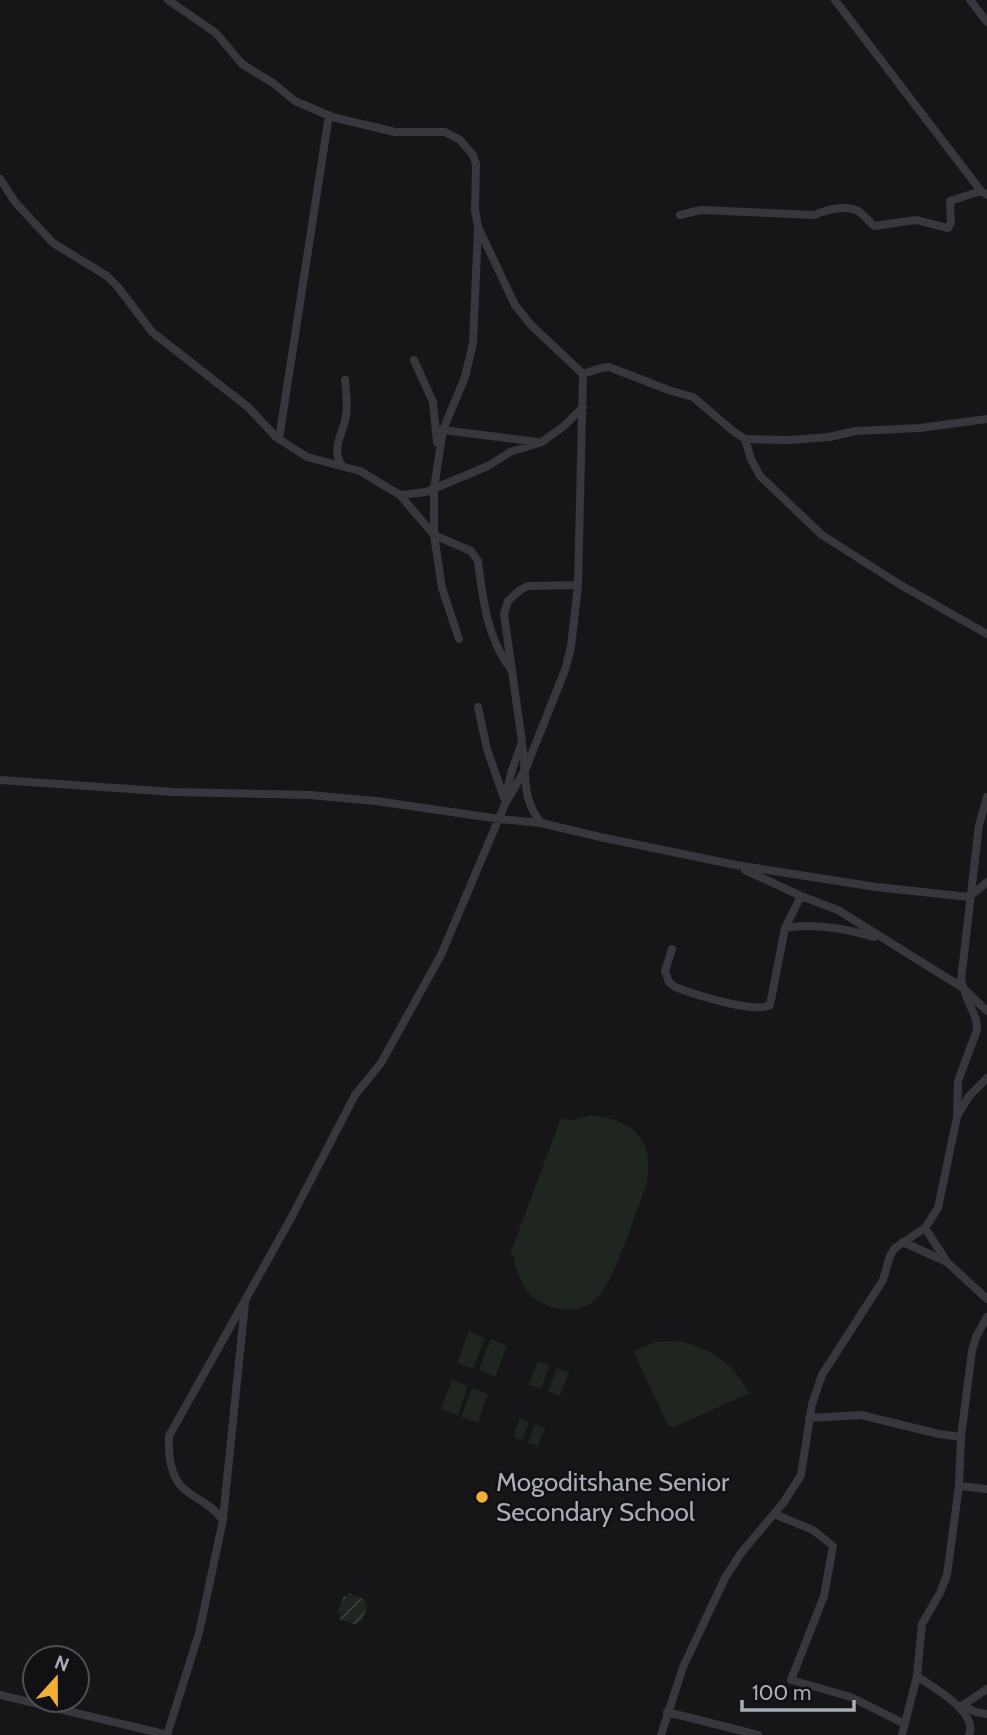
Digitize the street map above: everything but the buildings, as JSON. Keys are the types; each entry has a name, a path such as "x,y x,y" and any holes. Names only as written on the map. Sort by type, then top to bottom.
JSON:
{"street":[{"path":"168,0 216,33 242,64 273,83 295,101 329,115 395,132 445,132 460,140 473,155 476,164 475,210 478,227 473,344 465,377 443,430 434,488 434,535 442,588 459,639"},
{"path":"680,215 701,210 814,215 829,209 850,209 857,210 874,226 916,220 948,228 951,223 950,201 984,193 835,0"},
{"path":"970,0 987,22"},
{"path":"279,439 329,115"},
{"path":"0,179 15,202 53,243 63,252 107,276 152,332 248,407 279,439 307,457 360,471 400,495 434,535 471,551 478,558 486,620 499,652 512,671"},
{"path":"478,227 519,311 583,374 579,585 569,659 526,768 505,802"},
{"path":"414,360 433,402 438,455"},
{"path":"583,374 609,368 693,397 746,439 829,437 856,431 920,428 987,419"},
{"path":"342,466 337,454 338,440 346,419 345,380"},
{"path":"400,495 434,488 488,466 510,452 542,442 564,426 583,407"},
{"path":"443,430 542,442"},
{"path":"746,439 751,459 760,475 822,535 899,584 987,634"},
{"path":"541,823 525,794 526,768 504,622 508,601 527,586 579,585"},
{"path":"478,707 487,749 505,802"},
{"path":"223,1519 206,1502 183,1488 171,1465 169,1436 290,1220 355,1096 381,1063 441,955 500,819 522,743"},
{"path":"0,780 174,792 347,798 541,823 736,865 876,887 970,897 987,883"},
{"path":"661,1735 683,1667 725,1578 801,1475 809,1418 822,1375 883,1280 890,1256 903,1242 925,1228 938,1208 957,1117 958,1081 977,1030 976,1019 961,980 979,825 987,797"},
{"path":"736,865 801,896 838,910 963,988 987,1011"},
{"path":"672,949 665,971 669,982 675,987 762,1009 772,1002 785,928 801,896"},
{"path":"785,928 800,926 860,933 887,941"},
{"path":"957,1117 970,1096 987,1077"},
{"path":"925,1228 947,1262 987,1299"},
{"path":"903,1242 947,1262"},
{"path":"0,1695 168,1735 199,1633 223,1519 246,1296"},
{"path":"902,1735 916,1676 922,1624 947,1575 973,1344 987,1317"},
{"path":"809,1418 861,1415 961,1437"},
{"path":"959,1486 987,1489"},
{"path":"774,1514 817,1532 833,1546 824,1596 791,1680 851,1697 905,1724"},
{"path":"916,1676 962,1706 987,1714"},
{"path":"962,1706 987,1689"},
{"path":"962,1706 969,1720 969,1735"},
{"path":"667,1712 758,1735"}],"shaded area":[{"path":"591,1115 620,1122 639,1135 648,1156 646,1186 608,1283 591,1303 579,1309 565,1310 548,1306 528,1292 517,1271 513,1255 510,1254 561,1118 570,1121"},
{"path":"469,1332 485,1338 473,1369 457,1363"},
{"path":"491,1339 507,1346 495,1377 479,1370"},
{"path":"681,1341 714,1354 729,1365 750,1393 674,1427 668,1425 633,1351 656,1342"},
{"path":"538,1361 550,1365 541,1389 528,1385"},
{"path":"557,1368 569,1372 560,1396 548,1392"},
{"path":"452,1380 468,1386 458,1415 441,1409"},
{"path":"472,1388 488,1394 478,1423 461,1417"},
{"path":"520,1418 529,1422 523,1440 513,1437"},
{"path":"535,1424 545,1428 538,1446 528,1443"},
{"path":"349,1593 366,1600 368,1605 361,1623 358,1622 357,1625 339,1619 341,1614 337,1613 344,1596 347,1597"}],"place":[{"name":"Mogoditshane Senior Secondary School","path":"482,1497"}]}
